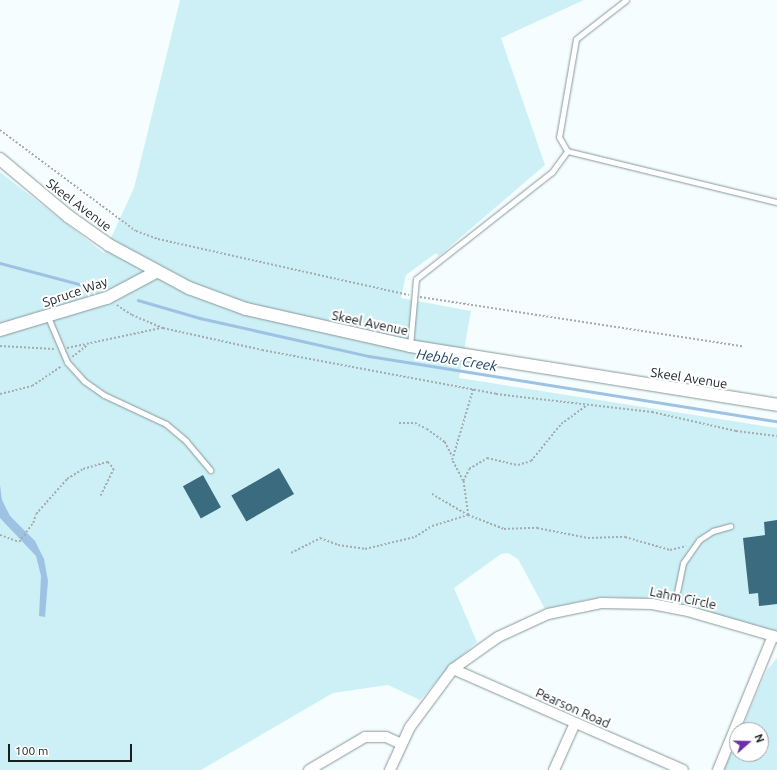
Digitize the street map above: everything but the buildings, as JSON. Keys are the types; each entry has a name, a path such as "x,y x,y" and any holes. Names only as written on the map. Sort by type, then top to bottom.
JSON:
{"street":[{"name":"Skeel Avenue","path":"0,158 68,216 109,245 156,272 246,309 410,346 777,405"},
{"name":"Spruce Way","path":"0,330 48,317 107,298 156,272"},
{"name":"Lahm Circle","path":"390,770 402,744 423,707 453,669 498,637 553,612 619,602 674,607 775,636"},
{"path":"718,770 775,636"},
{"name":"Pearson Road","path":"453,669 683,770"},
{"path":"554,770 575,722"},
{"path":"309,770 365,737 386,737 402,744"}],"lane":[{"path":"626,0 576,39 560,137 567,151 777,202"},
{"path":"410,346 413,296 416,279 552,172 567,151"},
{"path":"48,317 60,349 67,362 84,382 104,395 166,424 186,441 210,470"},
{"path":"674,607 683,564 699,540 713,531 730,526"}],"path":[{"path":"0,130 136,231 158,239 413,296 742,346"},
{"path":"107,298 132,316 163,328 262,350 533,400 652,412 736,431 777,436"},
{"path":"0,346 60,349 86,346 163,328"},
{"path":"0,394 32,386 49,377 86,346"},
{"path":"453,458 473,389"},
{"path":"463,481 465,473 483,458 521,465 535,459 561,424 587,405"},
{"path":"399,423 415,423 436,434 447,445 463,481 468,515"},
{"path":"0,535 15,543 23,539 27,534 36,514 67,479 83,468 108,462 114,469 101,496"},
{"path":"432,494 468,515 504,529 537,528 588,538 625,537 670,550 688,544"},
{"path":"291,553 320,538 338,545 365,549 415,537 432,526 468,515"}],"shaded area":[{"path":"180,0 584,0 501,38 545,165 439,256 436,253 406,275 401,298 471,311 459,378 777,428 777,632 663,599 601,597 545,609 518,559 508,553 501,554 454,588 477,642 450,666 420,700 388,685 333,693 201,770 0,770 0,172 104,253 134,188"},
{"path":"777,658 777,770 723,770 729,756 729,762 769,762 769,722 744,722 767,670"}],"water":[{"path":"0,485 2,500 10,516 35,541 44,559 48,581 45,617 39,616 41,576 36,556 0,518"}],"waterway":[{"name":"Hebble Creek","path":"0,263 90,287"},
{"name":"Hebble Creek","path":"138,300 200,318 369,356 777,421"}]}
